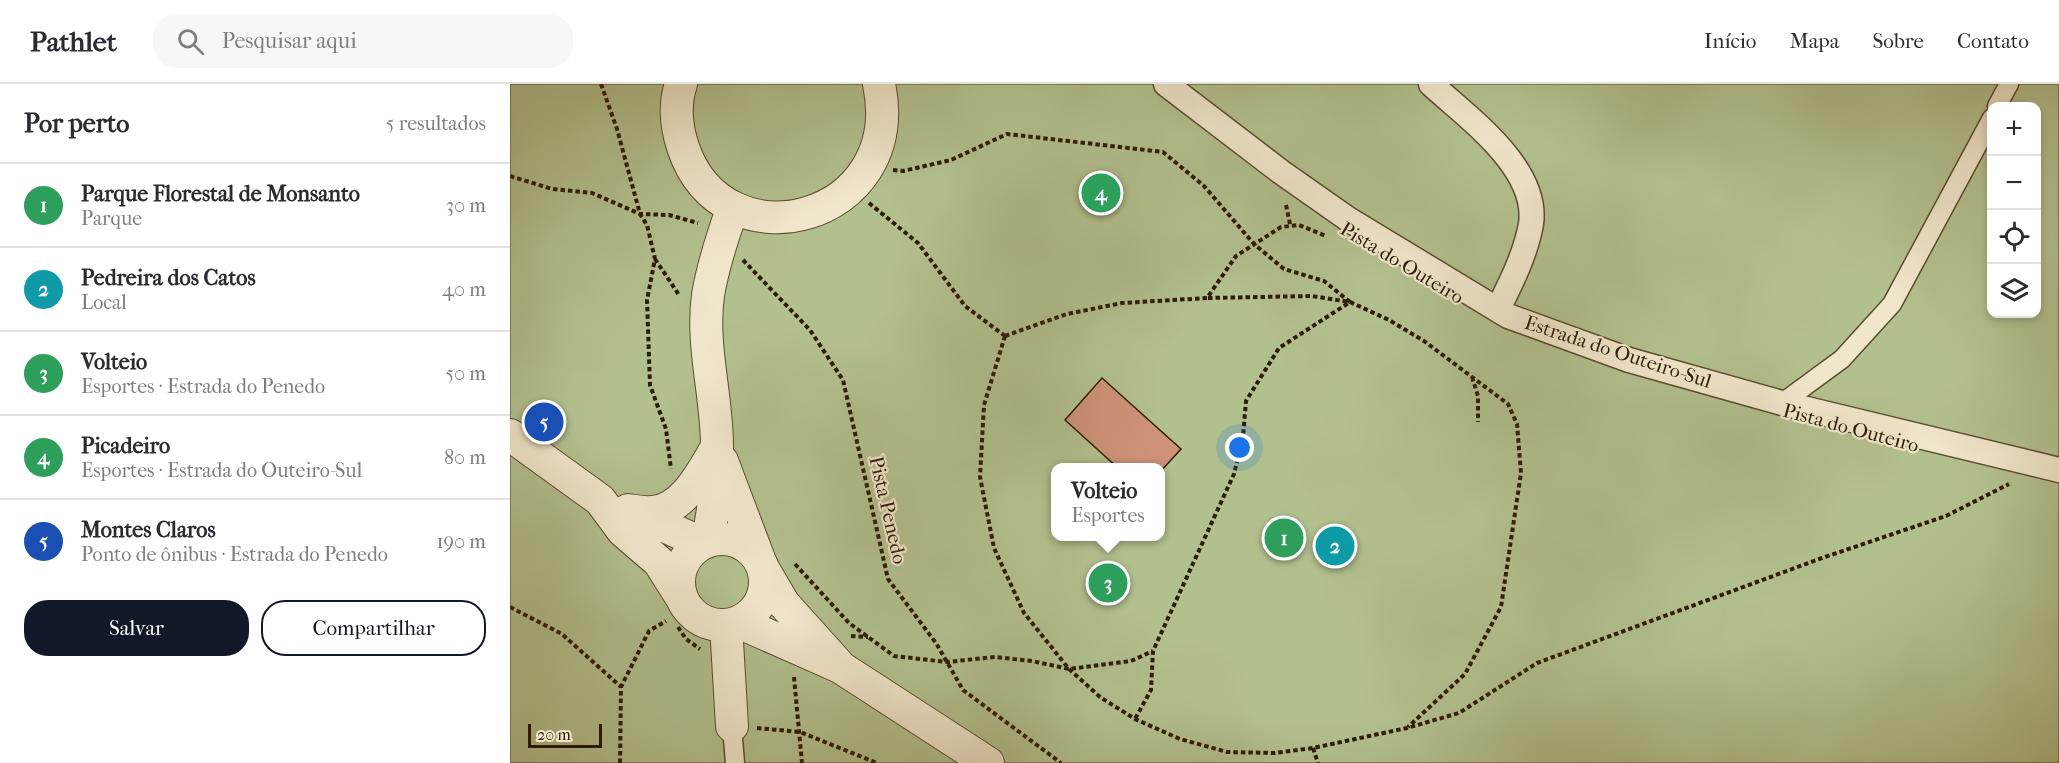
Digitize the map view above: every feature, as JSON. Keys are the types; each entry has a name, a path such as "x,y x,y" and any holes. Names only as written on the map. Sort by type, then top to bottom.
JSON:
{"street":[{"path":"681,84 677,98 677,130 687,161 707,188 733,207 757,215 782,218 830,205 850,190 870,166 881,138 884,107 879,84"},
{"name":"Estrada do Outeiro-Sul","path":"1166,84 1281,172 1348,219 1508,316 1629,360 1782,403 2059,470"},
{"path":"1431,84 1478,127 1516,168 1526,185 1531,223 1526,244 1498,309"},
{"path":"1999,102 2009,84"},
{"path":"1782,403 1842,359 1892,304 1987,127"},
{"path":"705,543 711,527 717,446 708,348 708,296 733,207"},
{"path":"510,435 614,505 661,527 705,543"},
{"path":"614,505 654,513 673,504 696,483 717,446"},
{"path":"717,446 771,563 784,604 840,667"},
{"path":"614,505 622,531 659,562 678,610 701,620 732,624 840,667 988,763"},
{"path":"678,610 679,579 682,568 687,557 705,543 728,539 740,542 771,563"},
{"path":"732,624 749,616 764,595 771,563"},
{"path":"732,624 732,726 735,763"}],"path":[{"path":"601,84 617,129 640,214 647,225 652,241 654,259 647,300 650,385 666,429 672,473"},
{"path":"870,166 903,171 913,169 951,160 1007,134 1163,152 1204,186 1254,244 1284,269 1324,281 1350,302 1407,330 1508,404 1516,424 1521,473 1501,607 1465,674 1407,728"},
{"name":"Pista Penedo","path":"510,176 552,189 592,193 640,214 695,220 722,240 772,288 810,330 843,380 888,579 947,662 963,690 1061,763"},
{"path":"850,190 918,243 965,306 1005,336"},
{"name":"Pista do Outeiro","path":"1207,298 1236,256 1290,224 1317,230 1333,240"},
{"path":"1005,336 1067,314 1122,303 1207,298 1312,296 1350,302"},
{"path":"1135,719 1151,690 1153,651 1234,474 1243,437 1246,402 1279,348 1350,302"},
{"path":"1005,336 984,405 981,467 994,548 1024,613 1069,669 1100,697 1135,719 1180,739 1227,752 1275,753 1313,748 1407,728 1459,713 1538,663 1822,558 1946,516 2009,484 1998,481"},
{"path":"1472,376 1478,396 1478,422"},
{"path":"771,563 894,656 947,662 995,657 1032,661 1069,669 1131,661 1153,651"},
{"path":"510,607 562,634 621,687"},
{"path":"620,763 621,687 649,631 678,610"},
{"path":"794,671 802,763"},
{"path":"732,726 800,732 877,763"},
{"path":"1313,748 1318,763"}],"green space":[{"path":"510,84 2059,84 2059,763 510,763"}],"building":[{"path":"1102,378 1181,449 1165,467 1165,463 1112,463 1065,420"}],"place":[{"name":"Picadeiro","path":"1101,193"},
{"name":"Montes Claros","path":"544,422"},
{"name":"Parque Florestal de Monsanto","path":"1284,538"},
{"name":"Pedreira dos Catos","path":"1335,546"},
{"name":"Volteio","path":"1108,583"}]}
